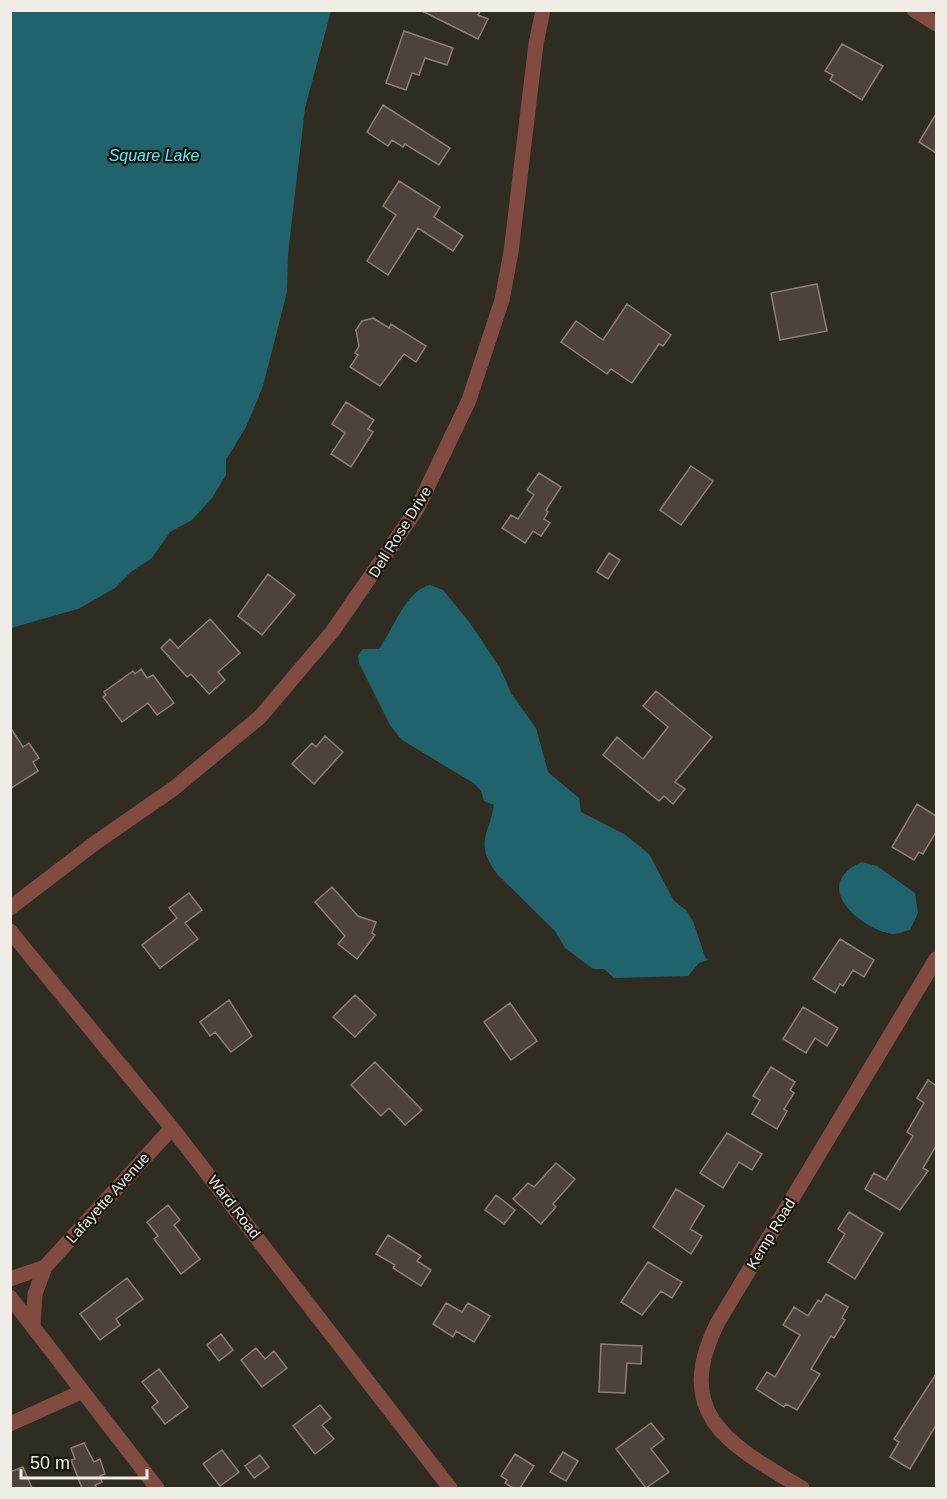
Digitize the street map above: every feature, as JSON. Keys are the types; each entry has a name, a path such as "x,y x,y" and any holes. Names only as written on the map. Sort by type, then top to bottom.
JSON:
{"street":[{"name":"Dell Rose Drive","path":"10,908 94,843 173,789 260,717 332,632 417,509 469,400 501,300 511,252 536,44 543,10"},
{"path":"914,10 936,24"},
{"name":"Ward Road","path":"10,931 172,1128 450,1488"},
{"name":"Kemp Road","path":"802,1488 746,1454 726,1438 714,1424 705,1404 700,1383 706,1345 936,959"},
{"name":"Lafayette Avenue","path":"33,1324 35,1294 45,1267 172,1128"},
{"name":"Lafayette Avenue","path":"10,1279 45,1267"},
{"path":"10,1297 157,1488"},
{"path":"10,1424 81,1392"}],"water":[{"name":"Square Lake","path":"11,10 331,11 305,108 288,254 287,292 263,386 246,427 226,460 226,475 212,498 192,520 170,532 152,558 131,572 115,588 78,609 11,628"},
{"path":"430,585 443,590 470,623 500,668 511,693 536,728 548,772 579,798 581,812 624,834 649,854 674,901 686,910 693,921 708,960 699,963 688,976 614,978 604,969 593,969 565,948 555,931 497,874 490,863 486,854 485,839 494,805 484,801 481,791 475,784 402,740 390,725 359,663 358,655 363,649 379,649 407,602 422,588"},
{"path":"862,862 877,866 915,893 918,913 910,930 892,934 879,930 854,914 845,904 840,893 840,882 847,871"}],"building":[{"path":"420,10 481,10 478,15 488,19 478,39"},
{"path":"404,31 453,48 447,65 425,58 419,75 412,73 406,90 386,83"},
{"path":"842,44 883,66 862,100 830,80 833,75 825,71"},
{"path":"383,105 450,148 439,165 405,144 403,147 392,140 388,146 367,132"},
{"path":"936,114 936,153 919,142"},
{"path":"399,181 440,207 434,217 463,236 453,251 418,228 388,275 367,261 396,215 383,206"},
{"path":"817,284 827,331 780,340 771,293"},
{"path":"627,304 671,335 663,346 659,344 632,383 611,369 607,374 561,342 576,321 603,340"},
{"path":"373,318 389,328 391,324 426,346 416,362 404,354 380,386 350,367 358,355 355,353 359,346 356,330 362,321"},
{"path":"346,402 374,420 368,429 373,432 351,467 331,454 345,433 332,424"},
{"path":"691,466 713,481 681,525 660,510"},
{"path":"539,473 561,487 546,510 548,512 544,519 550,523 541,536 533,531 525,543 502,528 511,515 518,519 534,495 527,490"},
{"path":"609,553 620,560 608,579 597,572"},
{"path":"268,574 295,595 262,635 238,616"},
{"path":"210,619 240,653 218,672 225,680 209,694 191,674 187,677 161,648 170,639 178,648"},
{"path":"141,669 147,678 153,675 174,703 157,715 148,703 122,722 103,697 106,695 104,692 133,671 135,674"},
{"path":"656,691 712,737 675,782 685,789 673,804 664,796 659,801 603,755 617,737 643,759 668,727 643,706"},
{"path":"10,727 23,747 29,743 39,758 33,762 38,771 10,789"},
{"path":"325,736 343,752 314,784 292,764 312,743 316,747"},
{"path":"917,804 936,816 936,832 923,854 919,852 914,860 892,847"},
{"path":"332,887 358,916 376,922 372,933 375,935 357,959 338,944 345,936 315,902"},
{"path":"189,893 202,910 185,923 198,939 160,968 142,945 177,918 169,908"},
{"path":"840,939 874,960 864,977 853,970 843,986 840,984 835,993 813,979"},
{"path":"355,995 376,1015 355,1037 333,1017"},
{"path":"229,1000 252,1036 231,1052 215,1032 210,1036 200,1022"},
{"path":"510,1003 537,1041 511,1060 484,1022"},
{"path":"803,1007 838,1028 827,1046 815,1038 806,1053 783,1039"},
{"path":"375,1062 422,1110 405,1125 389,1108 381,1116 351,1085"},
{"path":"771,1067 795,1082 790,1090 794,1093 784,1109 787,1111 777,1129 752,1114 760,1100 753,1096"},
{"path":"928,1080 935,1085 936,1083 936,1146 923,1168 928,1171 900,1210 865,1189 874,1173 886,1180 913,1136 907,1132 924,1103 917,1098"},
{"path":"727,1133 762,1154 752,1170 739,1162 723,1188 700,1173"},
{"path":"556,1163 575,1179 553,1204 556,1207 541,1224 513,1199 528,1183 534,1187"},
{"path":"676,1189 704,1206 690,1229 702,1236 691,1254 653,1227"},
{"path":"496,1195 515,1210 504,1224 485,1210"},
{"path":"168,1205 180,1220 174,1225 200,1259 181,1274 154,1239 158,1236 147,1222"},
{"path":"849,1212 883,1233 855,1279 828,1262 845,1234 838,1229"},
{"path":"388,1235 421,1256 417,1261 431,1270 421,1286 393,1268 395,1265 376,1254"},
{"path":"648,1262 682,1282 672,1298 661,1291 642,1315 621,1302"},
{"path":"127,1278 143,1299 116,1319 120,1325 100,1340 80,1314"},
{"path":"826,1294 848,1307 842,1318 845,1320 834,1338 831,1336 811,1369 820,1374 797,1410 786,1404 784,1407 756,1389 767,1372 775,1377 800,1335 783,1325 794,1307 808,1316 818,1300 821,1302"},
{"path":"446,1303 462,1312 468,1303 490,1316 474,1342 456,1331 453,1337 433,1324"},
{"path":"221,1334 233,1350 219,1361 207,1345"},
{"path":"601,1344 642,1346 641,1364 627,1363 625,1393 599,1392"},
{"path":"256,1348 265,1359 274,1351 287,1368 262,1387 241,1360"},
{"path":"159,1369 188,1407 165,1424 152,1407 158,1402 142,1382"},
{"path":"936,1374 936,1425 910,1469 890,1457 899,1442 894,1439"},
{"path":"320,1405 331,1418 322,1425 334,1439 315,1454 293,1426"},
{"path":"651,1423 664,1439 651,1449 669,1472 646,1488 616,1449"},
{"path":"84,1443 94,1462 100,1459 105,1474 100,1476 102,1482 95,1485 97,1488 82,1488 71,1460 75,1459 71,1448"},
{"path":"222,1450 239,1472 220,1486 203,1464"},
{"path":"563,1452 578,1461 566,1481 550,1472"},
{"path":"515,1454 534,1466 520,1488 513,1488 505,1483 507,1480 501,1476"},
{"path":"260,1455 269,1467 254,1478 245,1466"},
{"path":"23,1467 32,1488 10,1488 10,1472"}]}
